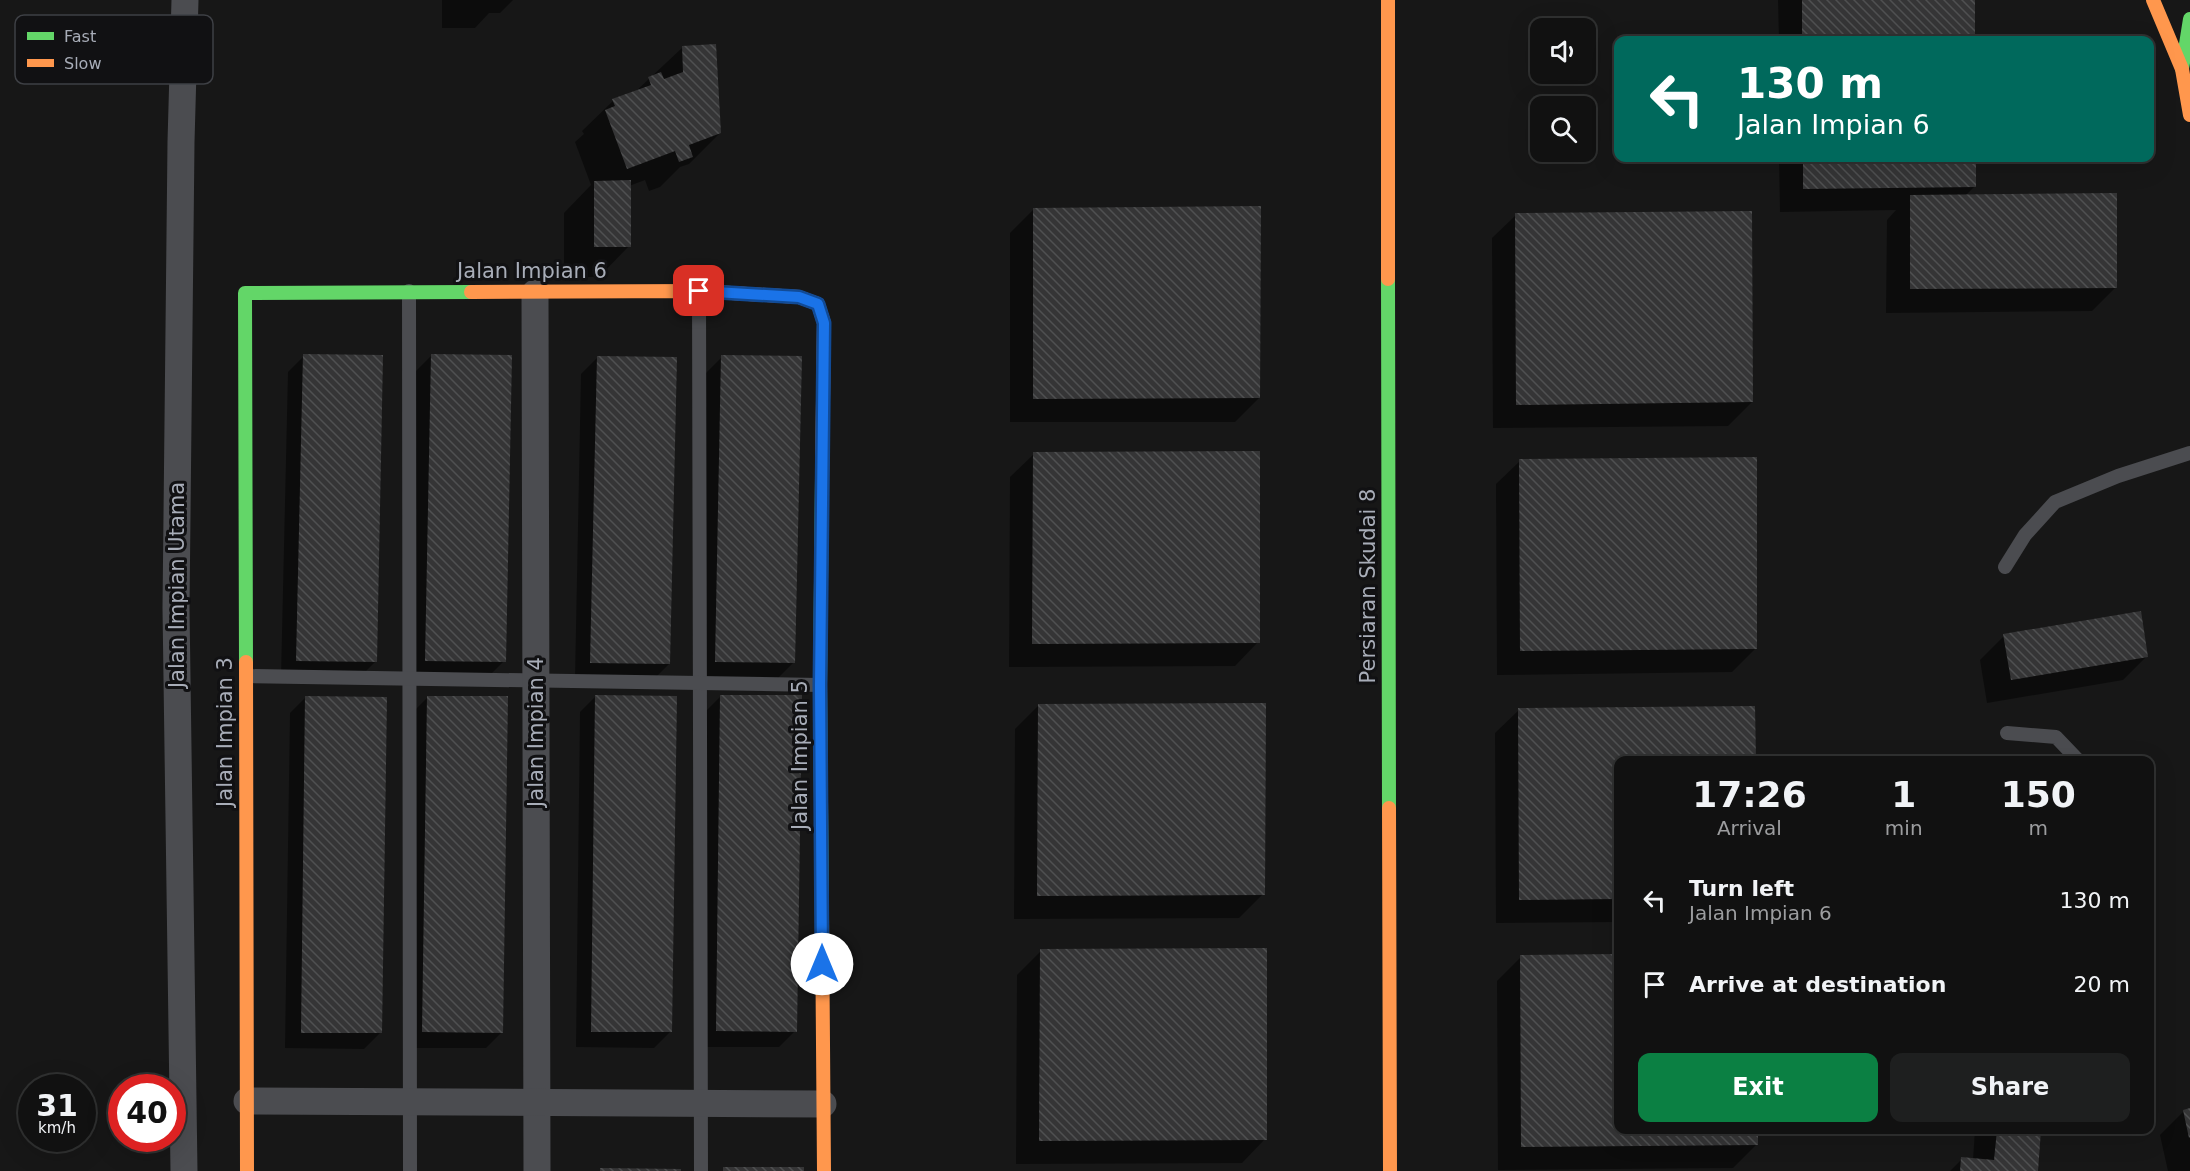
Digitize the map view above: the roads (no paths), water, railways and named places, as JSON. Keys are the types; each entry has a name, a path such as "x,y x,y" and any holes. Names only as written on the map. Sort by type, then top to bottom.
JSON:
{"street":[{"name":"Jalan Impian Utama","path":"185,0 185,15"},
{"name":"Persiaran Skudai 8","path":"1388,0 1390,1171"},
{"path":"2153,0 2182,69 2190,115"},
{"path":"2182,69 2190,19"},
{"name":"Jalan Impian Utama","path":"183,84 176,608 184,1171"},
{"name":"Jalan Impian 6","path":"245,293 699,291 799,297 818,304"},
{"name":"Jalan Impian 3","path":"245,293 247,1171"},
{"name":"Jalan Impian 4","path":"535,293 537,1171"},
{"name":"Jalan Impian 5","path":"818,304 824,323 820,685 824,1171"},
{"path":"247,1101 823,1104"}],"lane":[{"path":"408,291 410,1171"},
{"path":"699,291 701,1171"},
{"path":"2006,567 2025,536 2055,502 2118,476 2190,453"},
{"path":"246,676 820,685"},
{"path":"2007,733 2056,737 2074,756"}]}
